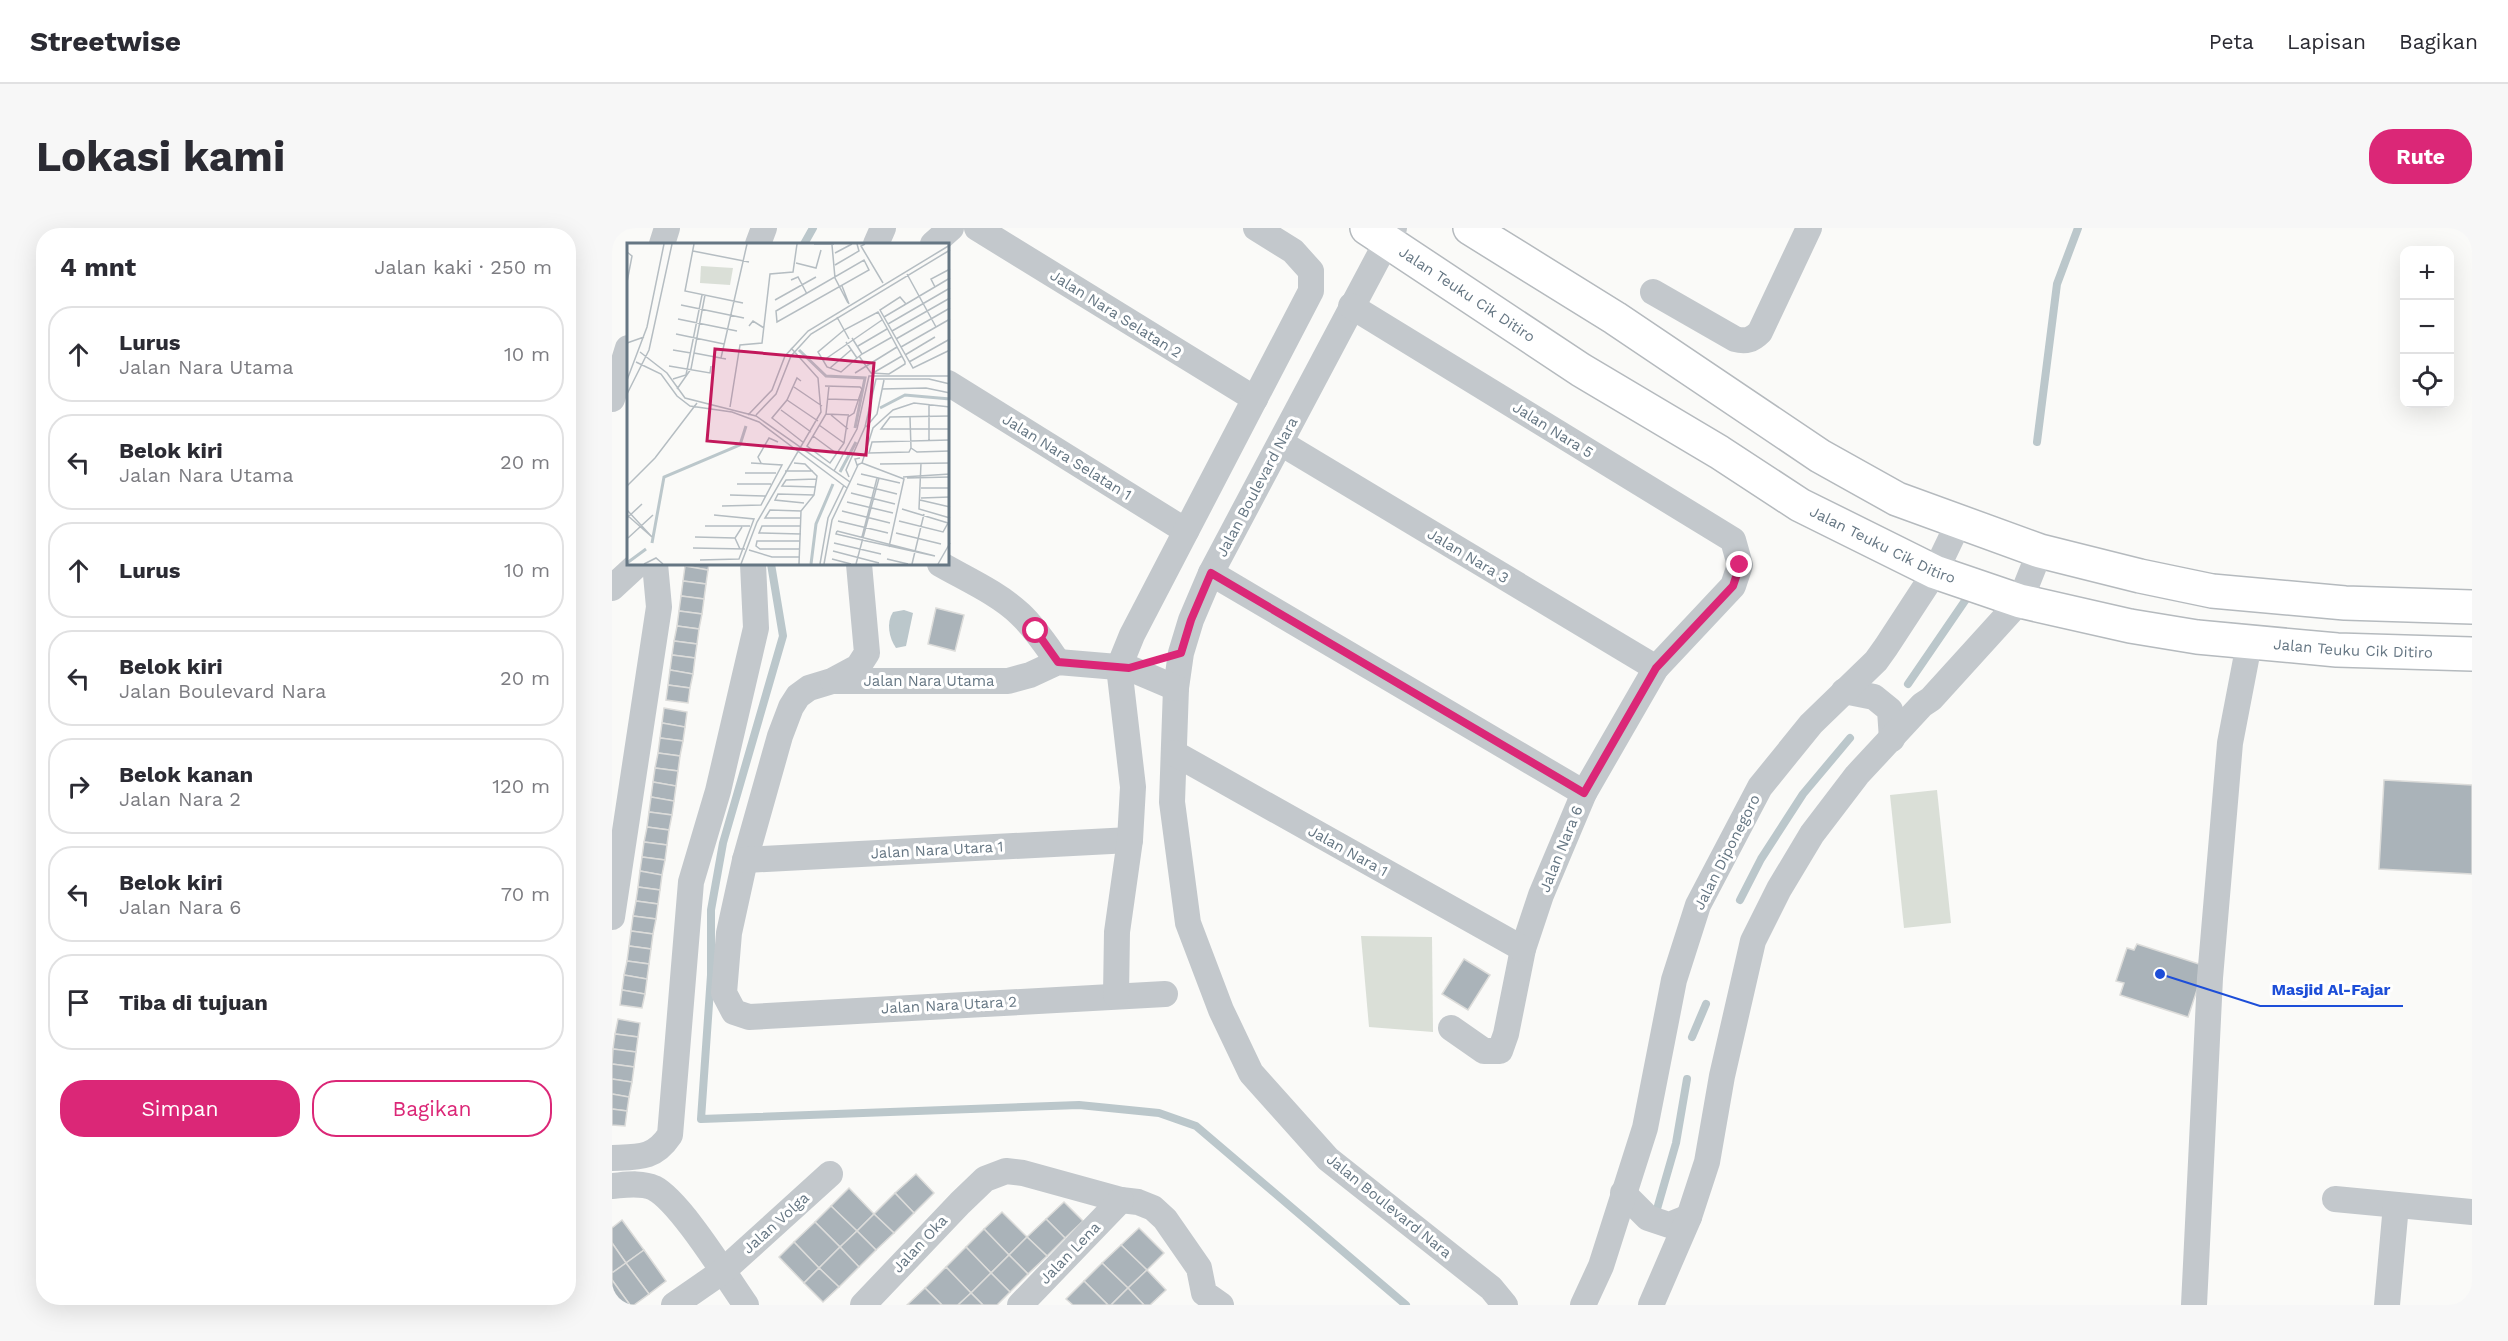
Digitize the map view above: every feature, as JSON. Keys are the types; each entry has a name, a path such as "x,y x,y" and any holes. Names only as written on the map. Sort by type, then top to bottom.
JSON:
{"main road":[{"path":"1470,228 1615,318 1820,456 1897,499 2040,551 2212,591 2345,603 2472,607"},
{"name":"Jalan Teuku Cik Ditiro","path":"1382,232 1581,370 1719,452 1800,505 1935,572 2020,601 2130,626 2249,644 2337,650 2472,654"}],"street":[{"path":"662,243 667,228"},
{"path":"758,243 764,228"},
{"path":"876,243 883,228"},
{"path":"934,243 951,228"},
{"name":"Jalan Nara Selatan 2","path":"977,228 1255,399"},
{"path":"1116,995 1117,932 1130,840 1133,787 1124,668 1132,635 1311,291 1311,271 1293,251 1256,228"},
{"path":"1653,292 1734,339 1746,341 1754,339 1760,332 1809,228"},
{"name":"Jalan Boulevard Nara","path":"1382,232 1351,306 1211,573 1191,620 1181,653 1176,688 1172,802 1188,923 1221,1010 1251,1073 1328,1159 1491,1288 1505,1305"},
{"name":"Jalan Nara 5","path":"1351,306 1733,540 1740,565"},
{"path":"612,399 627,351"},
{"name":"Jalan Nara Selatan 1","path":"950,385 1186,531"},
{"name":"Jalan Nara 3","path":"1281,443 1656,668"},
{"name":"Jalan Diponegoro","path":"1582,1305 1601,1266 1645,1128 1674,980 1698,905 1760,787 1811,724 1886,647 1935,572 1959,522"},
{"path":"1651,1305 1689,1217 1707,1162 1722,1076 1753,941 1779,889 1812,834 1857,775 2020,601 2040,551"},
{"name":"Jalan Nara 6","path":"1452,1028 1484,1051 1500,1051 1506,1034 1523,949 1541,895 1584,793 1656,668 1733,586 1740,565"},
{"path":"612,588 636,566"},
{"path":"612,917 659,607 655,566"},
{"path":"612,1158 655,1153 670,1135 691,882 718,791 756,628 753,566"},
{"path":"745,860 780,736 791,707 798,696 809,688 832,681 858,667 867,653 859,566"},
{"path":"943,566 1018,612 1036,631 1058,662"},
{"path":"1211,573 1584,793"},
{"path":"2194,1305 2210,978 2230,743 2249,644"},
{"path":"1124,668 1181,653"},
{"name":"Jalan Nara Utama","path":"832,681 1008,681 1030,675 1058,662 1124,668"},
{"path":"1124,668 1176,688"},
{"path":"1844,691 1874,697 1890,710 1892,739"},
{"name":"Jalan Nara 1","path":"1174,753 1523,949"},
{"name":"Jalan Nara Utara 1","path":"745,860 1130,840"},
{"name":"Jalan Nara Utara 2","path":"745,860 729,933 724,993 734,1012 749,1017 1165,994"},
{"name":"Jalan Oka","path":"863,1305 979,1184 995,1174 1006,1171 1014,1172 1121,1200"},
{"name":"Jalan Volga","path":"674,1305 723,1272 830,1174"},
{"path":"615,1187 638,1184 652,1187 664,1195 678,1210 746,1305"},
{"path":"1623,1193 1648,1218 1669,1225 1689,1217"},
{"path":"2335,1199 2472,1212"},
{"path":"1121,1200 1138,1202 1153,1208 1166,1219 1199,1268 1206,1301"},
{"name":"Jalan Lena","path":"1020,1305 1121,1200"},
{"path":"2387,1305 2396,1205"}],"shaded area":[{"path":"904,610 913,613 906,646 896,648 890,635 891,616 893,612"},
{"path":"1937,790 1951,923 1904,928 1890,795"},
{"path":"1361,936 1432,937 1433,1032 1369,1027"}],"building":[{"path":"685,566 709,566 708,570"},
{"path":"685,566 708,570 706,584 683,581"},
{"path":"683,581 706,584 704,599 681,596"},
{"path":"681,596 704,599 702,614 679,611"},
{"path":"936,608 964,615 955,651 928,644"},
{"path":"679,611 702,614 699,629 677,626"},
{"path":"677,626 699,629 697,644 674,641"},
{"path":"674,641 697,644 695,658 672,655"},
{"path":"672,655 695,658 693,674 670,670"},
{"path":"670,670 693,674 690,688 668,685"},
{"path":"668,685 690,688 688,703 666,700"},
{"path":"664,708 687,712 685,727 662,723"},
{"path":"662,723 685,727 683,741 660,738"},
{"path":"660,738 683,741 680,756 658,753"},
{"path":"658,753 680,756 678,771 655,768"},
{"path":"655,768 678,771 676,786 653,782"},
{"path":"2384,780 2472,785 2472,874 2379,869"},
{"path":"653,782 676,786 674,801 651,797"},
{"path":"651,797 674,801 672,815 649,812"},
{"path":"649,812 672,815 669,830 647,827"},
{"path":"647,827 669,830 667,845 644,842"},
{"path":"644,842 667,845 665,860 642,857"},
{"path":"642,857 665,860 662,875 640,871"},
{"path":"640,871 662,875 660,890 638,887"},
{"path":"638,887 660,890 658,904 636,901"},
{"path":"636,901 658,904 656,919 633,916"},
{"path":"633,916 656,919 653,934 631,931"},
{"path":"631,931 653,934 651,949 629,946"},
{"path":"2137,944 2205,966 2188,1017 2120,995 2124,983 2116,981 2127,948 2134,950"},
{"path":"629,946 651,949 649,964 627,961"},
{"path":"1464,959 1490,975 1468,1010 1442,994"},
{"path":"627,961 649,964 647,979 624,975"},
{"path":"624,975 647,979 645,994 622,990"},
{"path":"622,990 645,994 642,1008 620,1005"},
{"path":"618,1019 640,1023 638,1037 615,1034"},
{"path":"615,1034 638,1037 636,1052 613,1049"},
{"path":"613,1049 636,1052 634,1067 612,1064"},
{"path":"612,1064 634,1067 632,1082 612,1079"},
{"path":"612,1079 632,1082 629,1097 612,1094"},
{"path":"612,1094 629,1097 627,1111 612,1109"},
{"path":"612,1109 627,1111 625,1126 612,1125"},
{"path":"916,1174 934,1193 914,1213 895,1193"},
{"path":"849,1188 874,1214 857,1231 831,1206"},
{"path":"895,1193 914,1213 894,1233 874,1214"},
{"path":"1064,1202 1083,1221 1065,1238 1046,1219"},
{"path":"831,1206 857,1231 840,1247 815,1222"},
{"path":"1002,1212 1027,1237 1009,1255 984,1229"},
{"path":"874,1214 894,1233 876,1250 857,1231"},
{"path":"1046,1219 1065,1238 1047,1256 1027,1237"},
{"path":"622,1220 644,1250 626,1263 612,1243 612,1228"},
{"path":"815,1222 840,1247 819,1268 794,1242"},
{"path":"1139,1228 1164,1253 1147,1270 1121,1245"},
{"path":"984,1229 1009,1255 991,1273 966,1247"},
{"path":"857,1231 876,1250 859,1267 840,1247"},
{"path":"1027,1237 1047,1256 1028,1274 1009,1255"},
{"path":"794,1242 819,1268 804,1283 779,1257"},
{"path":"612,1243 626,1263 612,1273"},
{"path":"1121,1245 1147,1270 1128,1288 1102,1263"},
{"path":"840,1247 859,1267 839,1287 819,1268"},
{"path":"966,1247 991,1273 971,1293 946,1267"},
{"path":"644,1250 666,1281 649,1294 626,1263"},
{"path":"1009,1255 1028,1274 1010,1292 991,1273"},
{"path":"626,1263 649,1294 634,1305 630,1305 612,1280 612,1273"},
{"path":"1102,1263 1128,1288 1111,1305 1108,1305 1084,1281"},
{"path":"946,1267 971,1293 958,1305 942,1305 925,1288"},
{"path":"819,1268 839,1287 823,1302 804,1283"},
{"path":"1147,1270 1166,1290 1150,1305 1144,1305 1128,1288"},
{"path":"991,1273 1010,1292 997,1305 983,1305 971,1293"},
{"path":"612,1280 630,1305 612,1305"},
{"path":"1084,1281 1108,1305 1073,1305 1066,1299"},
{"path":"925,1288 942,1305 907,1305"},
{"path":"1128,1288 1144,1305 1111,1305"},
{"path":"971,1293 983,1305 958,1305"}],"waterway":[{"path":"805,243 813,228"},
{"path":"2037,442 2057,284 2078,228"},
{"path":"771,566 783,636 723,843 711,910 711,975 701,1119 1079,1105 1159,1113 1196,1126 1406,1305"},
{"path":"1908,684 1971,592"},
{"path":"1740,900 1761,859 1803,794 1850,738"},
{"path":"1692,1037 1706,1004"},
{"path":"1657,1209 1676,1143 1687,1079"}],"place":[{"name":"Masjid Al-Fajar","path":"2160,974"}],"route":[{"path":"1036,631 1058,662 1129,668 1181,653 1191,620 1211,573 1584,793 1656,668 1733,586 1740,565"}]}
